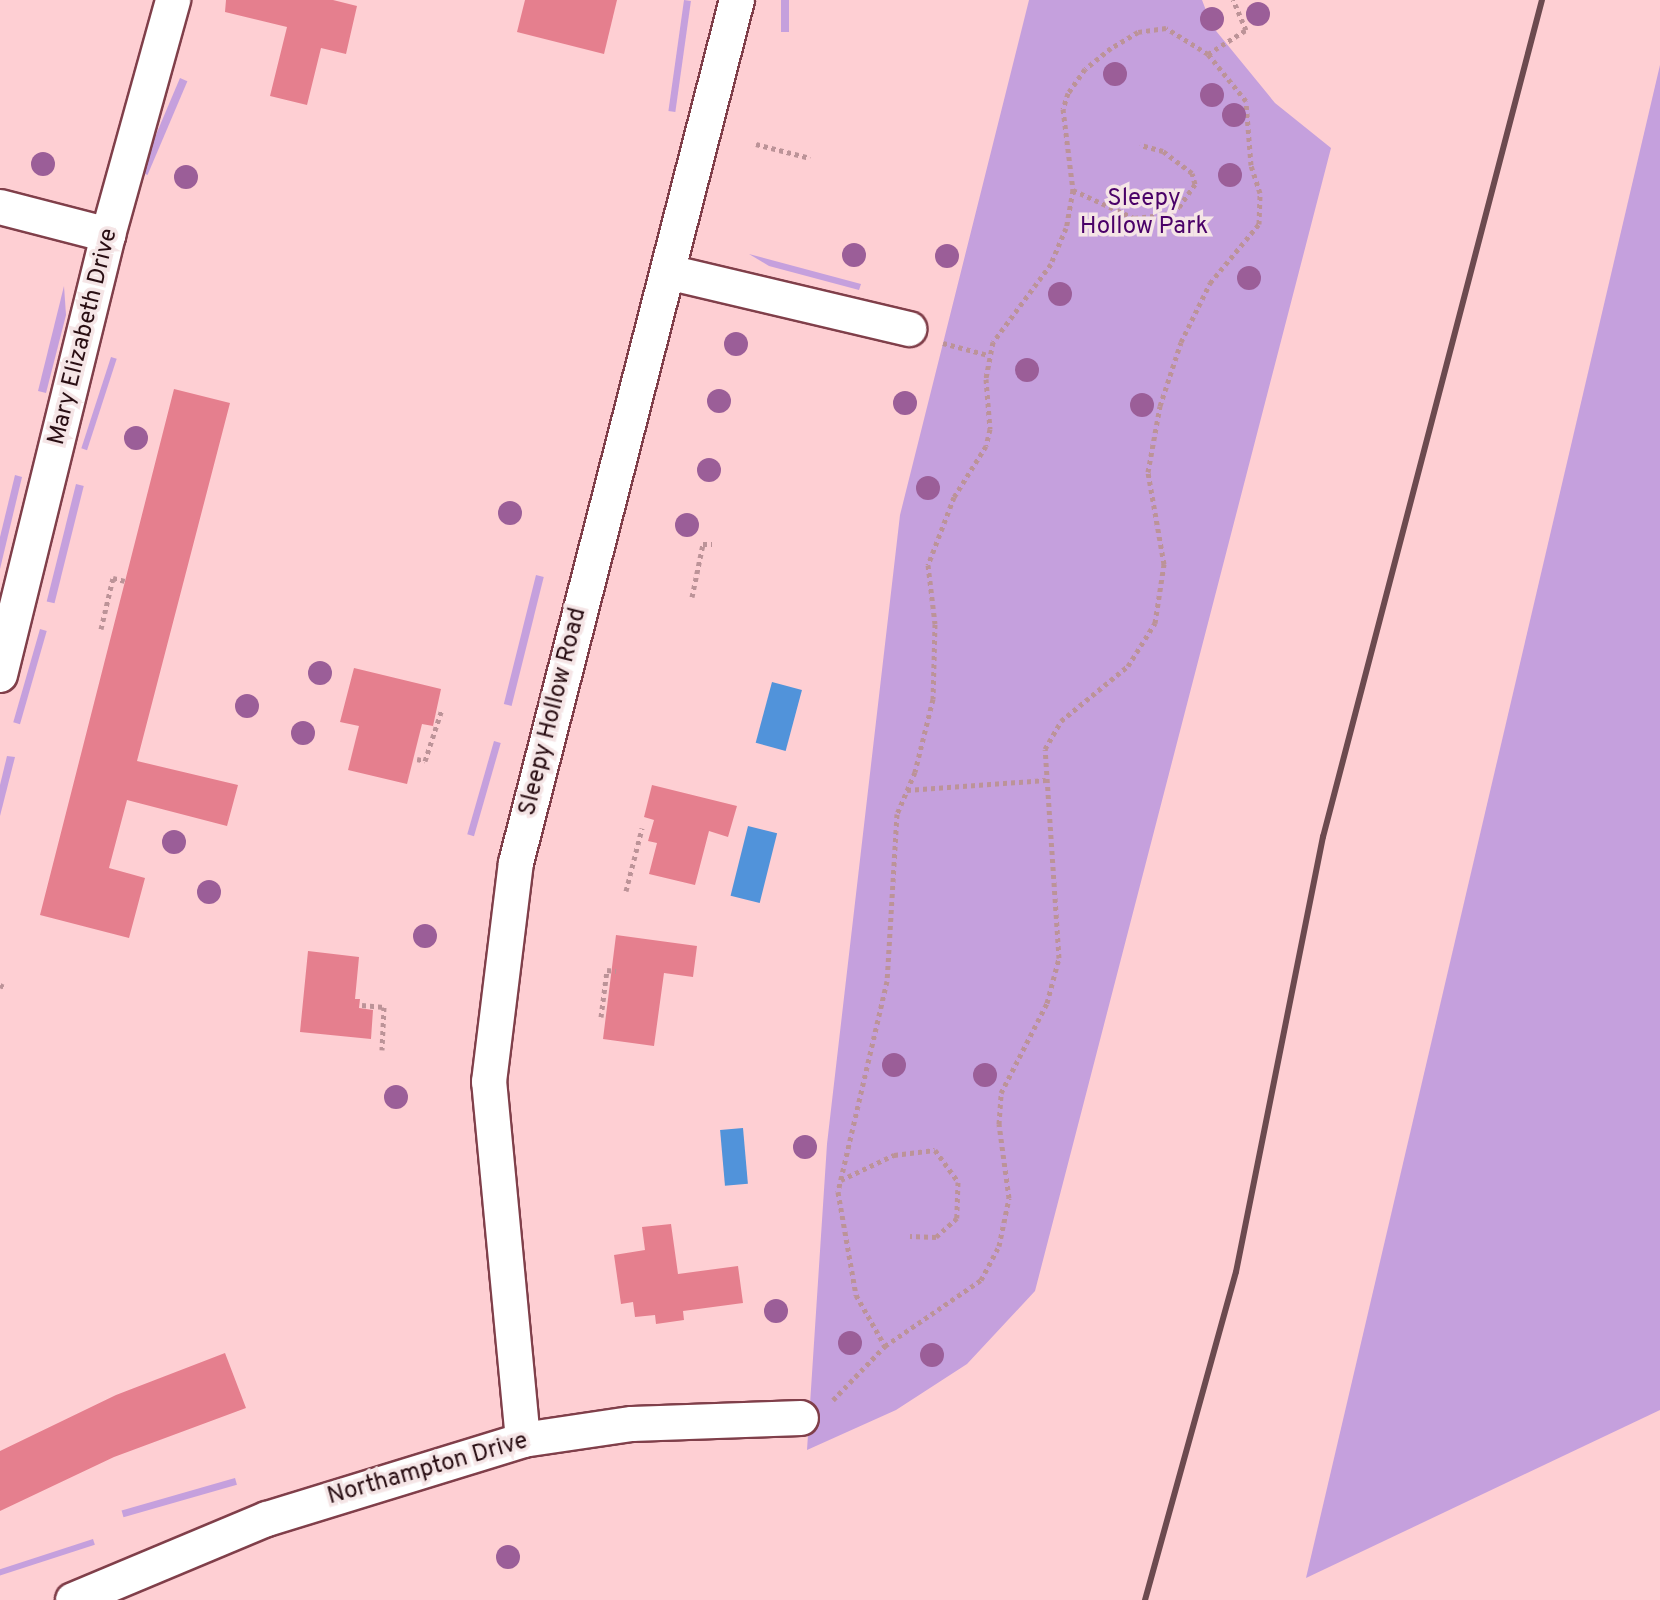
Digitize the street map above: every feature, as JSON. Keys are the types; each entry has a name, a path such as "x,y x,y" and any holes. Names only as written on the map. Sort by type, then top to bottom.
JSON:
{"street":[{"name":"Mary Elizabeth Drive","path":"0,675 108,235 173,0"},
{"name":"Sleepy Hollow Road","path":"523,1440 489,1082 495,1007 516,863 737,0"},
{"path":"0,207 108,235"},
{"path":"668,272 909,329"},
{"name":"Northampton Drive","path":"73,1600 267,1519 523,1440 632,1424 801,1418"}],"path":[{"path":"1208,54 1246,30 1233,0"},
{"path":"801,1418 834,1400 885,1346 981,1280 1002,1234 1009,1198 999,1124 1001,1093 1047,1003 1059,958 1045,749 1051,733 1128,666 1155,623 1164,564 1148,472 1160,406 1181,342 1210,283 1259,224 1262,210 1251,165 1250,112 1208,54 1179,33 1153,28 1138,32 1085,69 1063,109 1073,190 1066,228 1051,264 1003,325 988,355 990,429 986,446 954,497 928,565 935,624 933,699 897,814 887,981 840,1181 856,1295 885,1346"},
{"path":"756,144 810,158"},
{"path":"1073,190 1134,218 1164,215 1179,207 1195,184 1192,173 1163,151 1140,145"},
{"path":"909,329 988,355"},
{"path":"692,597 703,544 712,544"},
{"path":"101,629 113,578 125,581"},
{"path":"417,759 425,761 442,709"},
{"path":"907,790 1046,780"},
{"path":"626,891 642,828"},
{"path":"601,1017 607,970 616,971"},
{"path":"362,1005 384,1007 382,1050"},
{"path":"840,1181 894,1155 935,1150 958,1182 957,1218 936,1237 910,1236"}],"green space":[{"path":"684,0 691,1 675,112 668,111"},
{"path":"781,0 789,0 789,32 781,32"},
{"name":"Sleepy Hollow Park","path":"1029,0 1202,0 1212,26 1275,103 1331,148 1035,1291 967,1364 896,1410 807,1450 827,1144 900,515"},
{"path":"1660,65 1660,1410 1306,1578"},
{"path":"180,78 187,81 148,175 140,172"},
{"path":"749,254 861,284 859,290 769,266"},
{"path":"64,286 66,315 46,393 38,391"},
{"path":"111,357 117,359 87,450 81,448"},
{"path":"15,475 22,477 0,569 0,537"},
{"path":"76,484 84,486 54,603 47,601"},
{"path":"536,575 544,577 512,706 504,704"},
{"path":"40,629 47,631 20,724 13,722"},
{"path":"494,741 501,743 474,836 467,834"},
{"path":"7,756 15,757 0,816 0,785"},
{"path":"235,1478 237,1485 124,1517 122,1511"},
{"path":"93,1539 95,1545 0,1576 0,1569"}],"water":[{"path":"772,682 802,690 786,751 756,743"},
{"path":"748,826 777,833 760,903 731,896"},
{"path":"743,1128 748,1184 725,1186 720,1130"}],"building":[{"path":"226,0 333,0 357,6 346,54 321,48 307,105 270,96 287,27 225,12"},
{"path":"525,0 617,0 604,54 517,32"},
{"path":"174,389 230,403 137,761 238,785 227,826 127,800 109,868 145,878 129,938 40,915"},
{"path":"354,668 441,689 433,726 422,724 407,784 348,770 359,726 340,722"},
{"path":"652,785 737,806 728,837 709,831 695,885 649,874 657,843 648,841 654,820 644,817"},
{"path":"616,935 697,946 693,977 664,973 654,1046 603,1039"},
{"path":"308,951 359,957 355,999 360,999 359,1008 373,1010 371,1039 300,1032"},
{"path":"671,1224 678,1274 738,1266 743,1303 683,1311 684,1320 656,1324 655,1315 635,1317 633,1302 621,1304 614,1255 645,1250 642,1227"},
{"path":"225,1353 246,1408 114,1457 0,1511 0,1451 116,1395"}],"railway":[{"path":"1145,1600 1236,1272 1323,837 1542,0"}]}
